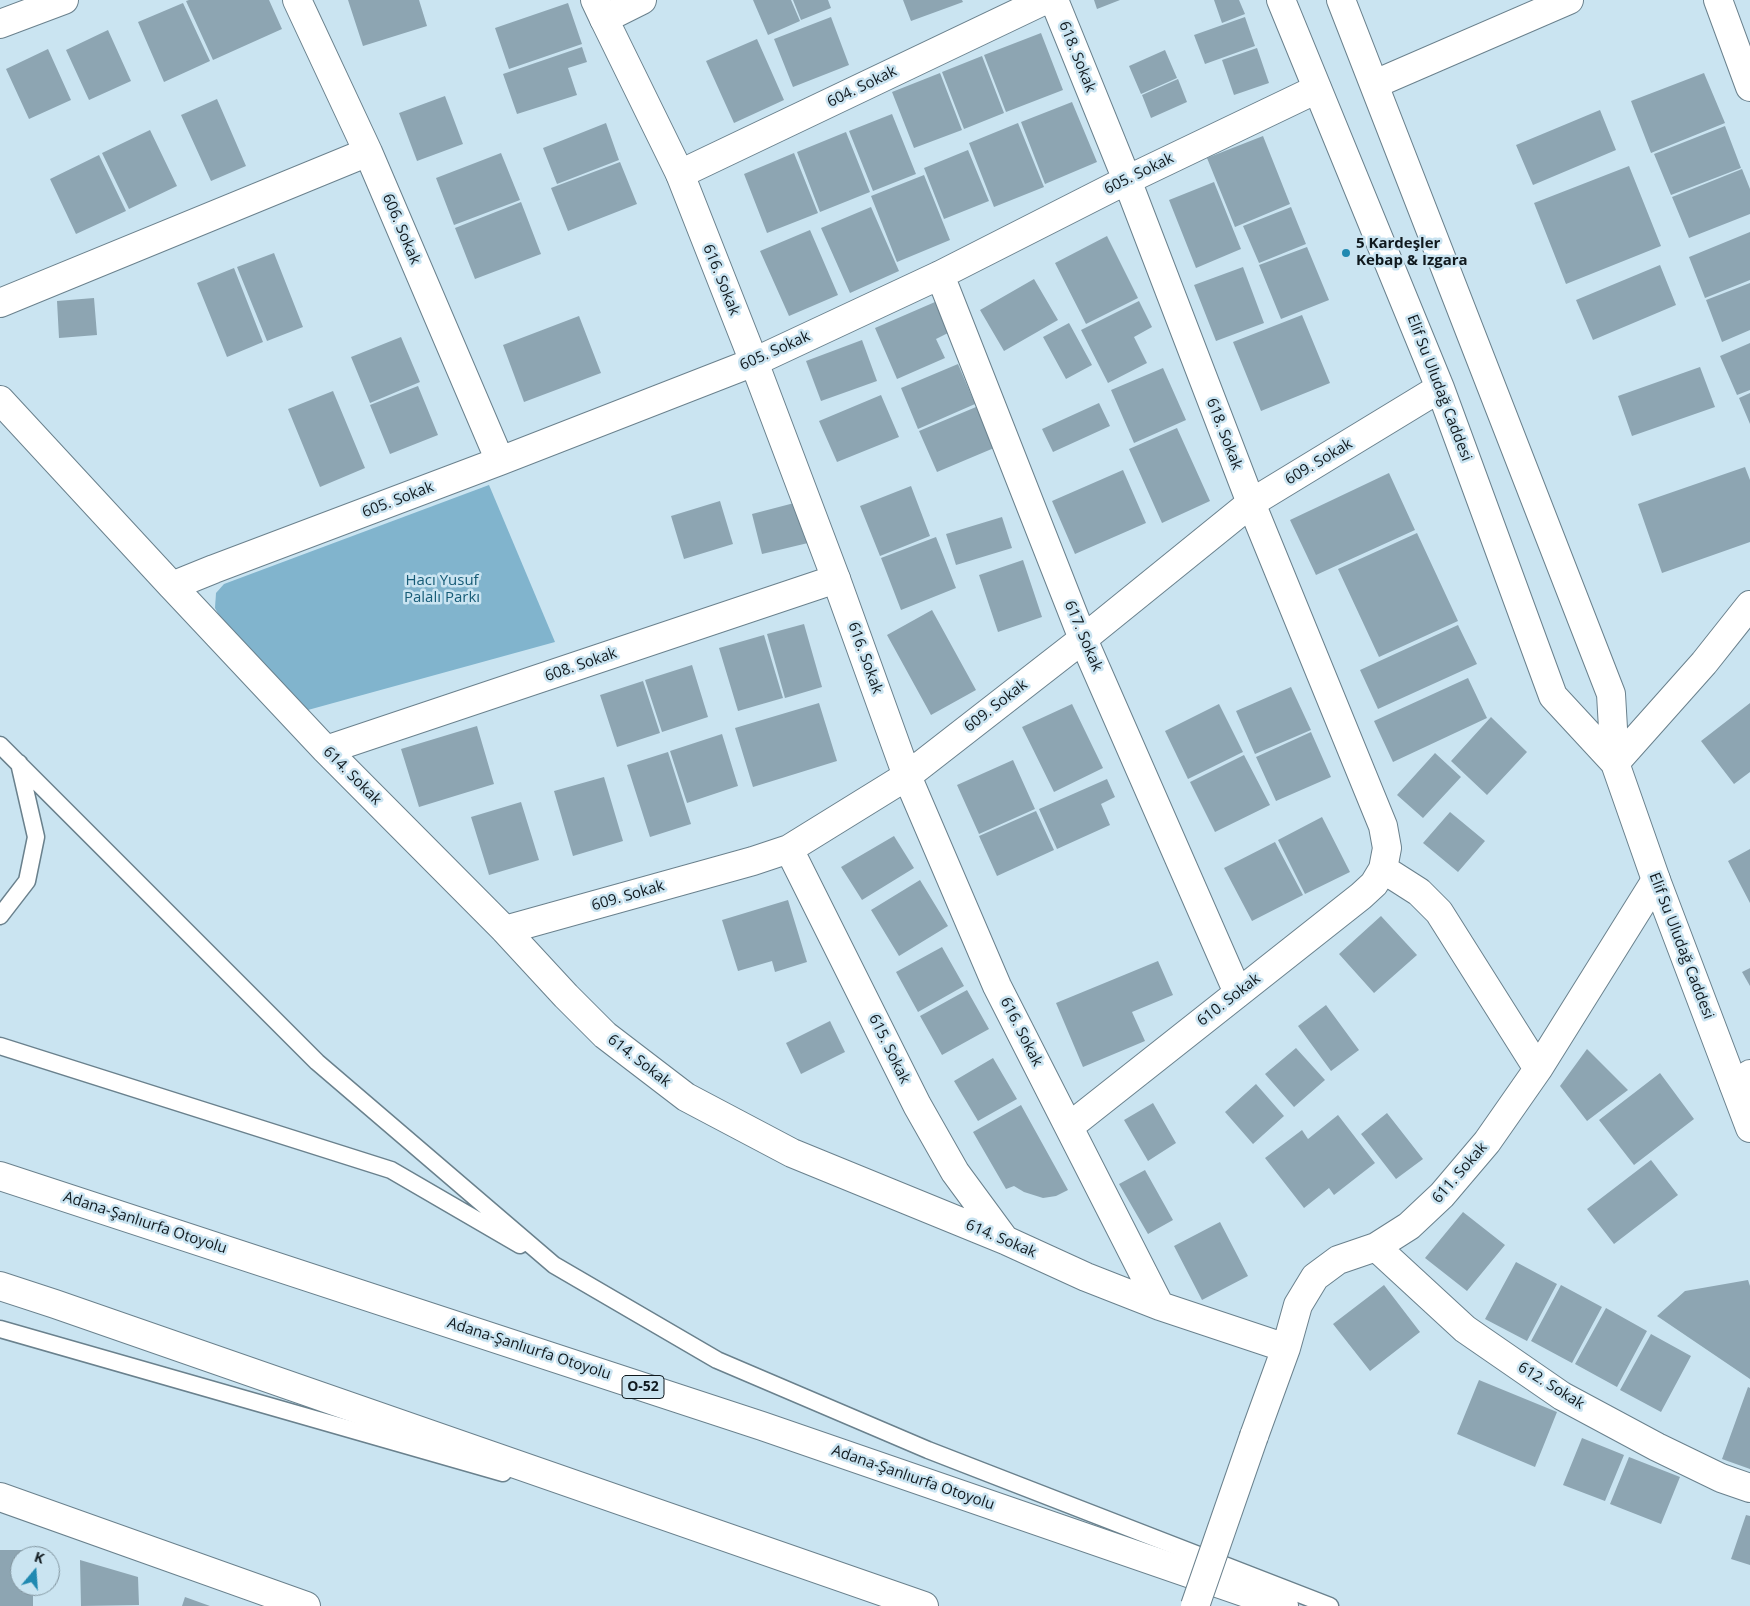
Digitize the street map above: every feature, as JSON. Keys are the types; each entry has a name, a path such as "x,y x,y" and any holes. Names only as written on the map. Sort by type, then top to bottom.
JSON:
{"main road":[{"path":"0,24 64,0"},
{"name":"606. Sokak","path":"297,0 368,152 500,461"},
{"path":"599,10 642,0"},
{"name":"604. Sokak","path":"680,174 1044,0"},
{"name":"618. Sokak","path":"1054,0 1127,180 1251,503 1382,826 1387,848 1383,869"},
{"name":"Elif Su Uludağ Caddesi","path":"1281,0 1440,388 1553,696 1615,763"},
{"name":"Elif Su Uludağ Caddesi","path":"1341,0 1611,694 1615,763 1656,880 1742,1079 1750,1128"},
{"path":"1375,84 1569,0"},
{"path":"1718,0 1750,87"},
{"name":"616. Sokak","path":"599,10 680,174 836,579 907,776 997,986 1070,1126 1160,1306"},
{"name":"605. Sokak","path":"172,586 754,362 940,275 1127,180 1316,89"},
{"path":"0,303 368,152"},
{"name":"617. Sokak","path":"940,275 1083,639 1238,993"},
{"name":"609. Sokak","path":"505,930 753,861 789,849 907,776 1083,639 1251,503 1440,388"},
{"name":"614. Sokak","path":"0,400 326,750 505,930 566,996 605,1035 686,1097 792,1153 1005,1240 1086,1277 1160,1306 1286,1348"},
{"name":"608. Sokak","path":"326,750 836,579"},
{"path":"1615,763 1704,663 1750,605"},
{"name":"615. Sokak","path":"789,849 917,1105 955,1172 1005,1240"},
{"path":"1383,869 1419,892 1439,912 1538,1069"},
{"name":"610. Sokak","path":"1070,1126 1361,896 1374,884 1383,869"},
{"name":"611. Sokak","path":"1195,1606 1286,1348 1298,1305 1315,1277 1338,1260 1376,1246 1409,1226 1442,1195 1487,1142 1538,1069 1656,880"},
{"name":"Adana-Şanlıurfa Otoyolu","path":"0,1176 762,1426 1284,1606"},
{"name":"612. Sokak","path":"1376,1246 1465,1329 1562,1396 1657,1447 1721,1478 1750,1488"},
{"path":"0,1286 924,1606"},
{"path":"0,1496 306,1606"}],"lane":[{"path":"0,745 316,1062 554,1265"},
{"path":"0,916 27,881 36,837 18,762"},
{"path":"0,1046 391,1170 717,1360 928,1450 1330,1606"},
{"path":"0,1329 712,1533"}],"green space":[{"name":"Hacı Yusuf Palalı Parkı","path":"489,485 555,642 297,713 225,627 215,608 216,593 224,584"}],"building":[{"path":"269,0 282,29 213,60 186,1"},
{"path":"348,0 419,0 427,26 363,46"},
{"path":"753,0 791,0 800,21 768,35"},
{"path":"793,0 828,0 831,8 801,20"},
{"path":"903,0 962,0 963,2 911,21"},
{"path":"1094,0 1120,0 1097,9"},
{"path":"1214,0 1239,0 1245,14 1222,23"},
{"path":"183,3 210,61 164,82 138,22"},
{"path":"568,3 582,44 509,69 495,28"},
{"path":"831,17 849,65 793,87 774,39"},
{"path":"1245,17 1255,46 1205,64 1194,35"},
{"path":"108,30 131,81 89,100 66,50"},
{"path":"1041,33 1063,90 1006,112 984,55"},
{"path":"757,39 784,100 734,123 706,61"},
{"path":"582,47 587,62 568,68 577,95 517,114 503,74"},
{"path":"1257,48 1269,83 1234,95 1222,60"},
{"path":"48,49 71,100 29,119 6,69"},
{"path":"1165,50 1177,78 1141,94 1129,66"},
{"path":"982,56 1004,113 964,129 942,72"},
{"path":"940,73 962,130 914,148 892,92"},
{"path":"1704,73 1725,123 1651,153 1631,101"},
{"path":"1178,79 1187,102 1151,118 1142,95"},
{"path":"445,96 463,144 417,161 399,113"},
{"path":"217,99 246,166 211,181 181,115"},
{"path":"1072,102 1097,162 1045,184 1021,122"},
{"path":"1600,110 1616,150 1533,185 1516,145"},
{"path":"892,114 916,174 873,191 849,131"},
{"path":"606,123 619,160 557,184 543,148"},
{"path":"1018,123 1044,187 994,207 969,143"},
{"path":"1725,126 1741,168 1671,195 1654,154"},
{"path":"150,130 177,186 129,209 102,153"},
{"path":"846,132 870,192 820,212 797,152"},
{"path":"1263,136 1290,204 1235,227 1207,158"},
{"path":"968,150 989,201 944,219 924,168"},
{"path":"501,153 520,200 454,225 436,178"},
{"path":"794,153 818,213 767,233 744,174"},
{"path":"99,155 126,211 76,234 50,179"},
{"path":"620,162 637,204 568,231 551,188"},
{"path":"1629,166 1661,246 1566,284 1534,203"},
{"path":"1742,169 1750,189 1750,214 1689,238 1672,197"},
{"path":"924,175 950,240 897,262 871,196"},
{"path":"1214,182 1241,249 1196,268 1169,200"},
{"path":"521,202 541,254 475,279 455,228"},
{"path":"871,207 899,271 850,293 821,228"},
{"path":"1291,207 1306,244 1259,263 1243,226"},
{"path":"810,230 838,295 789,316 760,251"},
{"path":"1750,232 1750,280 1705,298 1689,257"},
{"path":"1107,236 1138,298 1086,324 1055,263"},
{"path":"1307,247 1329,300 1281,319 1259,265"},
{"path":"274,253 303,327 267,341 237,267"},
{"path":"1660,265 1676,305 1593,340 1576,300"},
{"path":"1243,267 1264,323 1216,341 1194,285"},
{"path":"234,268 263,342 227,357 197,283"},
{"path":"1034,279 1058,320 1004,351 980,310"},
{"path":"1750,283 1750,330 1722,342 1706,300"},
{"path":"94,298 97,335 59,338 57,301"},
{"path":"1139,301 1152,327 1134,337 1147,363 1108,383 1081,330"},
{"path":"935,302 948,333 936,339 945,358 897,379 875,328"},
{"path":"1302,315 1330,383 1261,411 1233,342"},
{"path":"579,316 601,373 524,402 503,345"},
{"path":"1069,323 1092,365 1066,379 1043,337"},
{"path":"401,337 420,382 370,403 351,357"},
{"path":"862,340 877,381 821,401 806,361"},
{"path":"1750,343 1750,390 1737,395 1720,356"},
{"path":"958,364 975,404 918,429 901,388"},
{"path":"1700,367 1715,407 1632,436 1618,396"},
{"path":"1163,368 1186,420 1134,443 1111,390"},
{"path":"418,386 438,435 390,454 370,405"},
{"path":"333,391 365,468 320,487 288,409"},
{"path":"1750,393 1750,424 1739,398"},
{"path":"881,395 899,437 837,462 819,421"},
{"path":"1099,403 1110,426 1053,452 1042,429"},
{"path":"976,407 994,448 937,472 919,431"},
{"path":"1177,428 1210,501 1162,523 1129,449"},
{"path":"1745,467 1750,480 1750,542 1662,573 1638,504"},
{"path":"1123,470 1146,523 1075,554 1052,501"},
{"path":"1389,473 1415,530 1316,575 1290,520"},
{"path":"911,486 930,536 880,556 860,506"},
{"path":"720,501 733,544 684,559 671,516"},
{"path":"798,502 808,543 762,554 752,514"},
{"path":"1002,517 1012,548 956,565 946,534"},
{"path":"1417,533 1458,621 1379,657 1338,569"},
{"path":"936,537 956,588 901,610 881,558"},
{"path":"1023,560 1042,617 998,632 979,575"},
{"path":"932,610 976,690 931,715 887,635"},
{"path":"804,624 822,687 785,698 767,634"},
{"path":"1458,625 1477,664 1378,709 1360,670"},
{"path":"764,635 783,698 738,711 719,648"},
{"path":"692,665 708,717 662,732 645,680"},
{"path":"1468,678 1487,718 1393,762 1374,721"},
{"path":"643,681 660,733 617,747 600,695"},
{"path":"1291,687 1311,730 1255,754 1236,711"},
{"path":"819,703 837,761 753,787 735,728"},
{"path":"1750,703 1750,772 1734,784 1701,741"},
{"path":"1072,704 1103,768 1054,792 1022,727"},
{"path":"1219,704 1243,752 1188,779 1165,731"},
{"path":"1491,717 1527,752 1487,795 1451,761"},
{"path":"477,726 494,784 419,807 401,749"},
{"path":"1311,732 1331,777 1276,801 1256,757"},
{"path":"722,734 738,786 687,803 670,751"},
{"path":"668,752 691,824 650,837 627,765"},
{"path":"1435,753 1461,777 1423,818 1397,795"},
{"path":"1244,755 1270,805 1215,832 1190,782"},
{"path":"1013,760 1035,809 979,834 957,785"},
{"path":"604,777 623,841 573,856 554,791"},
{"path":"1107,779 1115,797 1101,804 1110,825 1057,849 1039,809"},
{"path":"521,802 539,860 489,875 471,817"},
{"path":"1036,811 1054,850 997,876 979,836"},
{"path":"1450,812 1485,841 1458,872 1423,843"},
{"path":"1322,817 1350,872 1305,894 1278,840"},
{"path":"894,836 914,868 862,900 841,867"},
{"path":"1275,842 1303,895 1252,921 1224,868"},
{"path":"1750,849 1750,903 1728,861"},
{"path":"920,880 948,926 899,956 871,910"},
{"path":"788,900 807,962 775,972 772,961 738,971 722,920"},
{"path":"1381,916 1417,955 1374,993 1339,954"},
{"path":"942,947 964,986 918,1012 896,972"},
{"path":"1158,961 1173,995 1132,1012 1145,1041 1083,1067 1056,1003"},
{"path":"1750,968 1750,986 1742,972"},
{"path":"967,990 989,1029 942,1055 920,1016"},
{"path":"1326,1005 1359,1050 1331,1071 1298,1026"},
{"path":"830,1021 845,1052 801,1074 786,1043"},
{"path":"1296,1048 1325,1080 1294,1107 1265,1074"},
{"path":"1587,1049 1628,1090 1587,1121 1560,1086"},
{"path":"993,1058 1017,1099 978,1121 954,1081"},
{"path":"1660,1073 1694,1119 1634,1165 1599,1120"},
{"path":"1256,1084 1284,1116 1253,1144 1225,1112"},
{"path":"1153,1103 1176,1143 1148,1161 1124,1120"},
{"path":"1021,1105 1068,1190 1056,1196 1043,1198 1024,1192 1014,1186 1006,1189 973,1132"},
{"path":"1387,1113 1423,1159 1396,1179 1361,1134"},
{"path":"1338,1115 1375,1163 1334,1195 1329,1188 1304,1208 1265,1158 1302,1130 1308,1139"},
{"path":"1651,1160 1678,1195 1614,1244 1587,1209"},
{"path":"1145,1170 1173,1220 1148,1234 1119,1184"},
{"path":"1463,1212 1505,1245 1467,1291 1425,1258"},
{"path":"1220,1222 1248,1276 1202,1300 1174,1246"},
{"path":"1516,1262 1557,1284 1527,1341 1485,1319"},
{"path":"1748,1280 1750,1286 1750,1379 1657,1316 1685,1291"},
{"path":"1384,1285 1420,1332 1370,1371 1333,1324"},
{"path":"1561,1285 1602,1307 1572,1363 1531,1341"},
{"path":"1606,1308 1647,1331 1617,1387 1575,1364"},
{"path":"1651,1334 1691,1356 1661,1412 1620,1390"},
{"path":"1479,1380 1557,1412 1535,1467 1457,1434"},
{"path":"1748,1387 1750,1388 1750,1469 1722,1459"},
{"path":"1582,1438 1624,1455 1605,1501 1563,1485"},
{"path":"1629,1457 1680,1477 1661,1524 1610,1504"},
{"path":"1746,1515 1750,1516 1750,1565 1731,1559"},
{"path":"0,1550 10,1550 10,1596 33,1596 33,1606 0,1606"},
{"path":"80,1560 138,1577 139,1605 81,1606"},
{"path":"185,1597 210,1606 182,1606"}],"place":[{"name":"5 Kardeşler Kebap & Izgara","path":"1346,253"}]}
